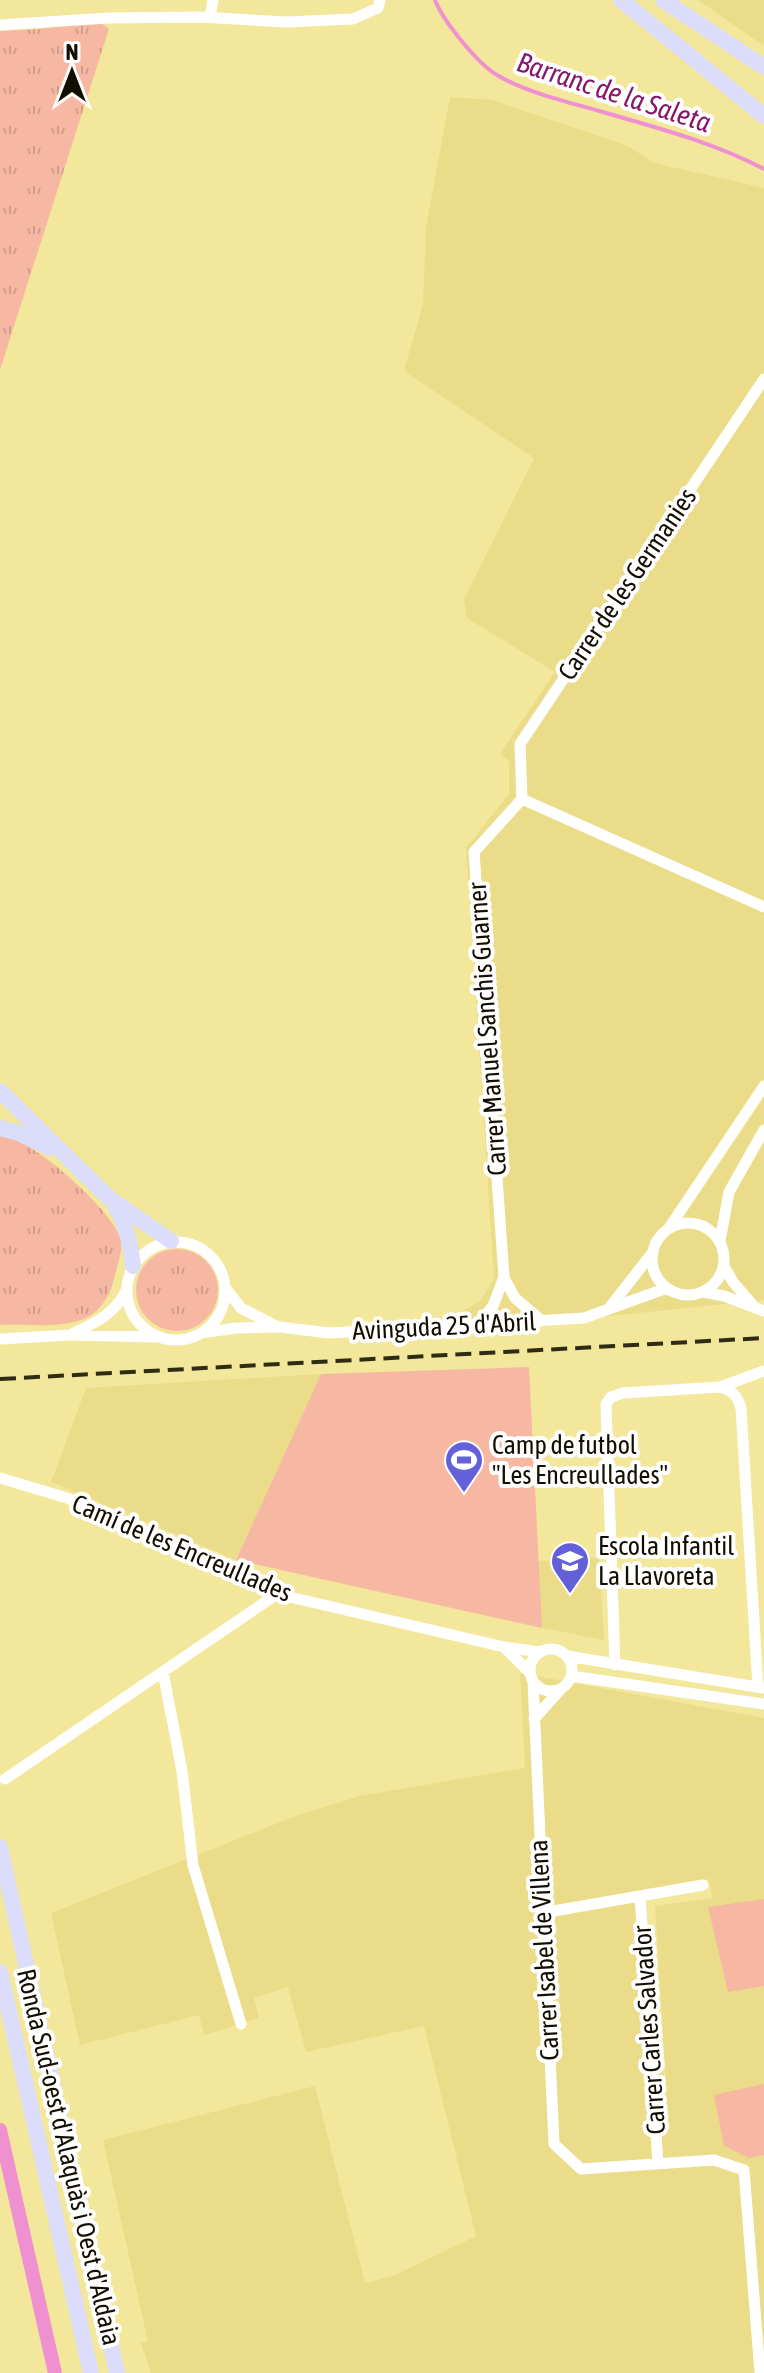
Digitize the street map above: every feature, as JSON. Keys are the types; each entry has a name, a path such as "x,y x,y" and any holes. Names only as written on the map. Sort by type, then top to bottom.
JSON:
{"main road":[{"path":"621,0 764,116"},
{"path":"663,0 679,6 764,67"},
{"path":"0,1091 109,1198 171,1241"},
{"path":"0,1128 19,1133 62,1154"},
{"path":"109,1198 124,1220 133,1266"},
{"name":"Ronda Sud-oest d'Alaquàs i Oest d'Aldaia","path":"0,1847 117,2373"},
{"name":"Ronda Sud-oest d'Alaquàs i Oest d'Aldaia","path":"0,1972 91,2373"}],"street":[{"path":"210,17 213,0"},
{"path":"0,25 108,18 210,17 286,22 353,19 378,8 380,0"},
{"name":"Carrer de les Germanies","path":"522,799 520,744 764,379"},
{"path":"522,799 764,907"},
{"name":"Carrer Manuel Sanchis Guarner","path":"477,1325 493,1306 504,1277 474,852 522,799"},
{"path":"607,1311 653,1252 658,1239 764,1086"},
{"path":"763,1311 740,1291 724,1266 720,1241 729,1192 764,1130"},
{"path":"667,1230 686,1223 696,1224 714,1233 720,1241"},
{"path":"0,1339 70,1335 188,1339 201,1333 219,1314 226,1289 223,1273 209,1254 188,1242 171,1241 156,1245 133,1266 126,1291 118,1305 106,1317 70,1335"},
{"path":"653,1252 653,1268 667,1288 685,1295 703,1292 724,1296 763,1311"},
{"path":"703,1292 717,1281 724,1266"},
{"path":"504,1277 515,1298 542,1321"},
{"name":"Avinguda 25 d'Abril","path":"201,1333 280,1327 329,1333 591,1318 667,1288"},
{"name":"Avinguda 25 d'Abril","path":"226,1289 249,1314 280,1327"},
{"path":"126,1291 136,1320 147,1331 161,1338"},
{"path":"615,1665 606,1404 611,1397 623,1393 720,1387 764,1371"},
{"path":"532,1677 532,1661 540,1652 555,1650 567,1656 615,1665 761,1687 741,1408 731,1390 720,1387"},
{"name":"Camí de les Encreullades","path":"0,1478 67,1498 190,1551 277,1594 504,1647 540,1652"},
{"path":"5,1779 277,1594"},
{"path":"504,1647 543,1689 550,1691 563,1687"},
{"path":"534,1719 571,1676 567,1656"},
{"path":"163,1672 182,1771 193,1865 241,2024"},
{"path":"571,1676 764,1704"},
{"name":"Carrer Isabel de Villena","path":"532,1677 554,2144 581,2169 658,2164"},
{"path":"542,1913 703,1885"},
{"name":"Carrer Carles Salvador","path":"640,1897 658,2164"},
{"path":"658,2164 714,2160 744,2170 760,2373"}],"shaded area":[{"path":"698,0 764,0 764,46"},
{"path":"450,97 492,100 628,146 654,163 764,188 764,1300 475,1330 463,1311 481,1300 494,1278 466,848 509,794 509,761 500,754 555,672 467,618 464,600 534,458 404,371 423,304 426,227"},
{"path":"321,1374 236,1560 51,1482 86,1388"},
{"name":"Escola Infantil La Llavoreta","path":"599,1558 604,1640 542,1628 537,1561"},
{"path":"520,1673 764,1718 764,2373 151,2373 141,2343 148,2341 103,2140 315,2086 365,2283 393,2276 476,2236 424,2026 306,2052 288,1987 254,1998 259,2018 204,2035 199,2015 80,2045 51,1913 301,1814 360,1796 525,1768","holes":["708,1879 713,1898 655,1906 668,2112 643,1892"]}],"green space":[{"path":"100,22 109,29 0,370 0,31"},
{"path":"0,1134 30,1147 68,1176 101,1209 120,1237 121,1252 110,1291 101,1306 86,1318 55,1325 0,1325"},
{"path":"177,1249 193,1252 206,1261 215,1274 218,1290 215,1306 206,1319 193,1328 177,1331 161,1328 148,1319 139,1306 136,1290 139,1274 148,1261 161,1252"},
{"path":"529,1367 542,1628 236,1560 321,1374"},
{"path":"764,1899 764,1986 728,1992 708,1907"},
{"path":"764,2084 764,2155 749,2158 724,2146 714,2095"}],"waterway":[{"name":"Barranc de la Saleta","path":"435,0 445,19 471,52 507,81 545,96 703,143 764,169"},
{"path":"0,2130 55,2373"}],"railway":[{"path":"0,1379 764,1338"}],"place":[{"name":"Camp de futbol \"Les Encreullades\"","path":"464,1494"},
{"name":"Escola Infantil La Llavoreta","path":"570,1595"}]}
